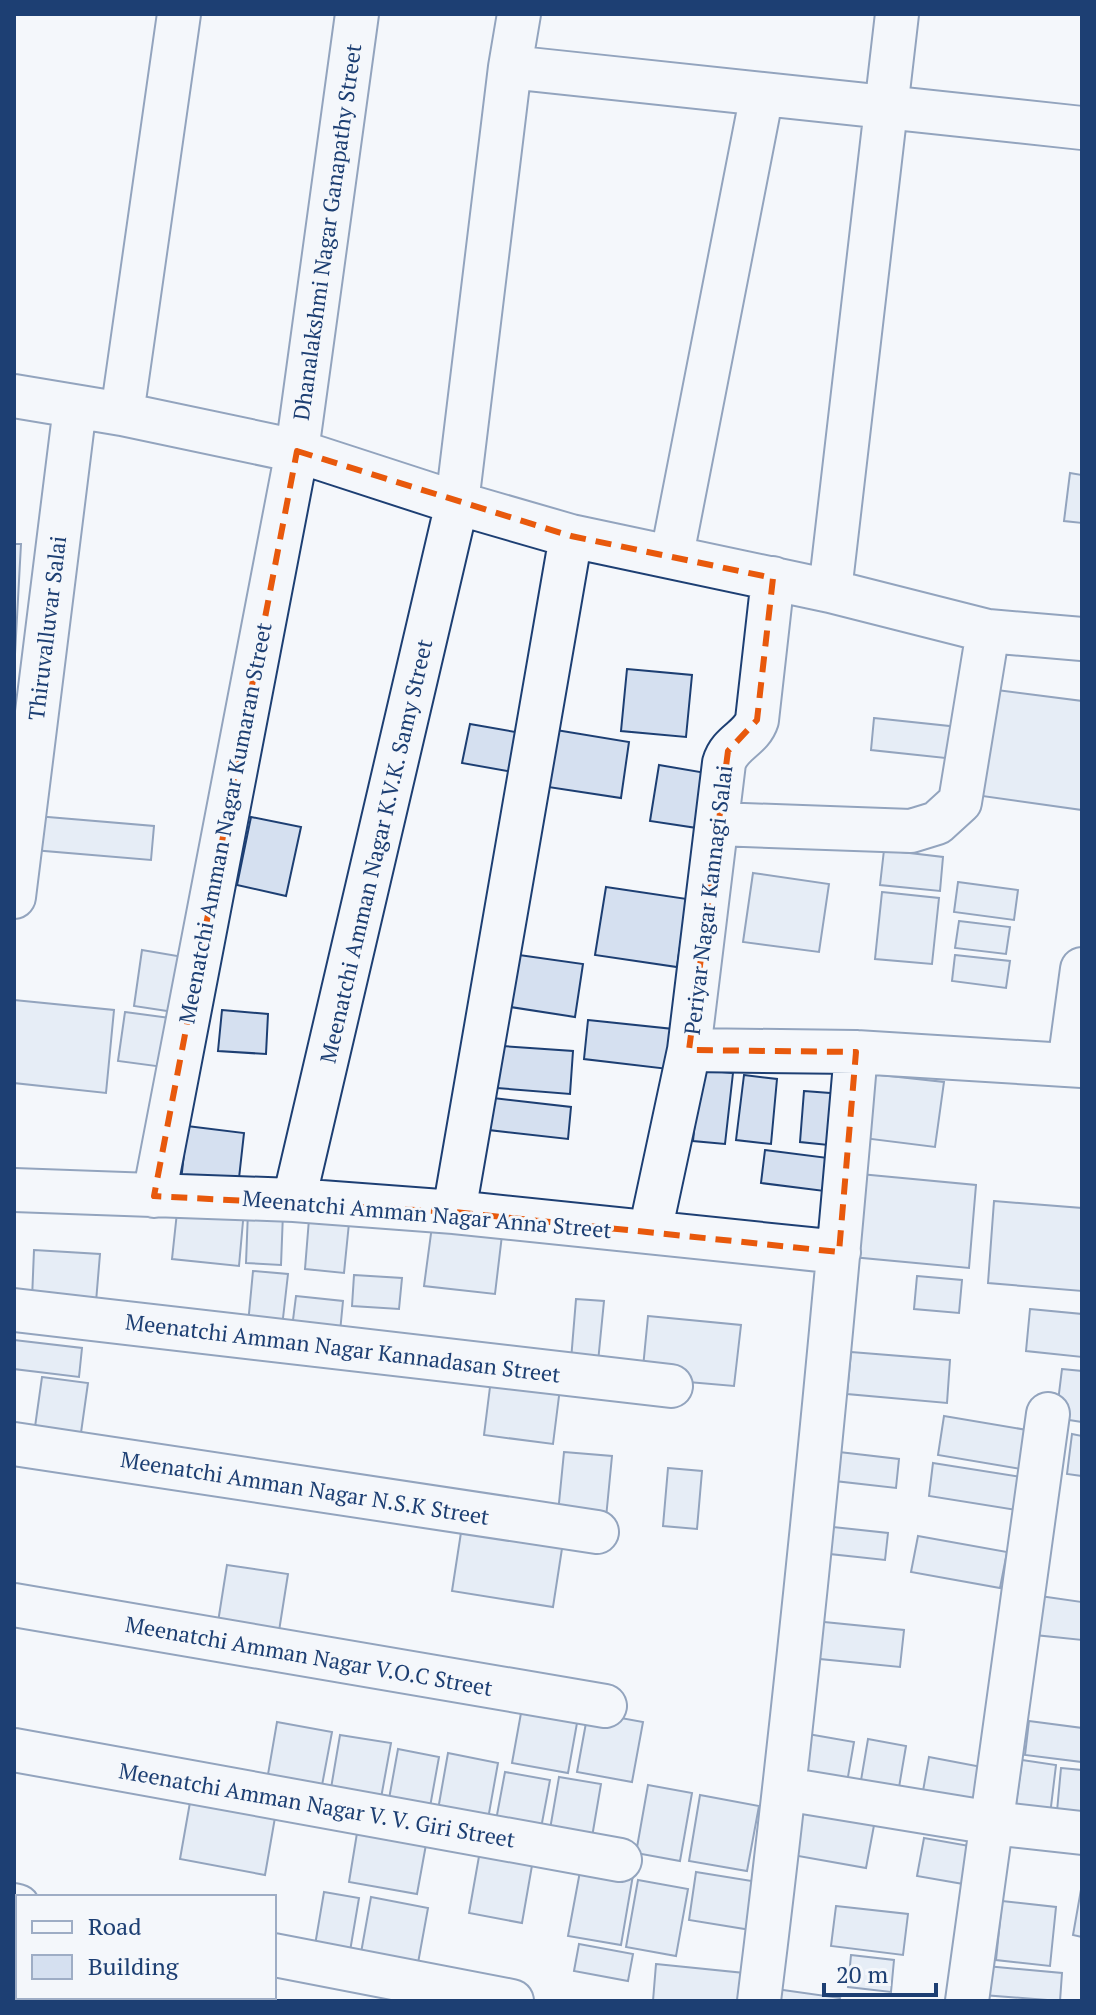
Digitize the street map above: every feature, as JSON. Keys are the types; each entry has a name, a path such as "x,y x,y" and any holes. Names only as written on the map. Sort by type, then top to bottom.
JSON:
{"street":[{"path":"122,414 179,14"},
{"name":"Dhanalakshmi Nagar Ganapathy Street","path":"297,451 357,14"},
{"name":"Meenatchi Amman Nagar K.V.K. Samy Street","path":"294,1200 457,503 519,14"},
{"path":"830,591 897,14"},
{"path":"510,67 1082,128"},
{"path":"672,555 762,94"},
{"path":"14,396 122,414 297,451 571,536 773,578 988,631 1082,639"},
{"name":"Thiruvalluvar Salai","path":"14,897 75,407"},
{"name":"Meenatchi Amman Nagar Kumaran Street","path":"154,1196 297,451"},
{"path":"454,1212 571,536"},
{"name":"Periyar Nagar Kannagi Salai","path":"650,1232 689,1050 728,751 754,728 757,720 773,578"},
{"path":"717,824 911,831 937,823 960,802 988,631"},
{"path":"689,1050 856,1052 1075,1066 1082,969"},
{"path":"759,2001 785,1789 856,1052"},
{"name":"Meenatchi Amman Nagar Anna Street","path":"14,1190 294,1200 454,1212 839,1252"},
{"name":"Meenatchi Amman Nagar Kannadasan Street","path":"14,1310 671,1386"},
{"path":"967,2001 1048,1414"},
{"name":"Meenatchi Amman Nagar N.S.K Street","path":"14,1444 597,1532"},
{"name":"Meenatchi Amman Nagar V.O.C Street","path":"14,1605 605,1706"},
{"name":"Meenatchi Amman Nagar V. V. Giri Street","path":"14,1750 620,1860"},
{"path":"785,1789 992,1823 1082,1833"},
{"path":"276,1955 512,2001"}],"highlighted area":[{"path":"297,451 571,536 773,578 757,720 728,751 689,1050 856,1052 839,1252 454,1212 154,1196"}],"building":[{"path":"1070,473 1082,475 1082,523 1064,521"},
{"path":"14,544 21,544 15,654 14,654"},
{"path":"627,669 692,675 686,737 621,731"},
{"path":"989,689 1082,701 1082,810 975,795"},
{"path":"874,718 968,728 964,760 871,750"},
{"path":"470,724 527,734 519,773 462,763"},
{"path":"544,728 629,742 621,798 535,785"},
{"path":"659,765 706,773 697,828 650,821"},
{"path":"36,816 154,826 151,860 33,850"},
{"path":"251,817 301,827 286,896 237,885"},
{"path":"884,850 943,857 940,891 880,885"},
{"path":"753,873 829,884 819,952 743,942"},
{"path":"958,882 1018,890 1014,920 954,912"},
{"path":"606,887 687,899 677,967 595,955"},
{"path":"882,892 939,898 932,964 875,959"},
{"path":"959,921 1010,927 1006,954 955,948"},
{"path":"142,950 195,959 187,1014 134,1006"},
{"path":"512,954 583,964 575,1017 504,1006"},
{"path":"955,955 1010,961 1006,988 952,981"},
{"path":"14,1000 114,1010 106,1093 14,1083"},
{"path":"222,1010 268,1014 266,1054 218,1051"},
{"path":"125,1012 185,1020 178,1069 118,1061"},
{"path":"588,1020 673,1029 668,1069 584,1059"},
{"path":"487,1045 573,1051 570,1094 484,1087"},
{"path":"700,1070 733,1073 725,1144 693,1141"},
{"path":"871,1074 944,1082 935,1147 863,1138"},
{"path":"744,1075 777,1079 771,1144 736,1140"},
{"path":"804,1091 843,1094 838,1146 800,1142"},
{"path":"493,1098 571,1107 568,1139 489,1130"},
{"path":"187,1126 244,1133 238,1187 181,1181"},
{"path":"765,1150 836,1159 832,1192 761,1183"},
{"path":"860,1174 976,1185 969,1268 852,1257"},
{"path":"994,1201 1082,1208 1082,1291 988,1283"},
{"path":"178,1203 244,1210 239,1266 172,1259"},
{"path":"248,1211 283,1213 281,1265 246,1263"},
{"path":"309,1219 349,1223 344,1273 305,1269"},
{"path":"432,1226 502,1235 495,1294 424,1286"},
{"path":"34,1250 100,1254 96,1302 32,1299"},
{"path":"253,1271 288,1274 282,1327 248,1324"},
{"path":"354,1275 402,1278 399,1309 352,1306"},
{"path":"917,1276 962,1280 959,1313 914,1309"},
{"path":"296,1296 343,1301 340,1332 292,1328"},
{"path":"576,1299 604,1301 598,1362 571,1360"},
{"path":"1030,1309 1082,1314 1082,1357 1026,1351"},
{"path":"648,1316 741,1325 734,1386 642,1378"},
{"path":"14,1340 82,1348 79,1377 14,1369"},
{"path":"851,1352 950,1360 947,1403 847,1394"},
{"path":"1062,1369 1082,1371 1082,1422 1056,1418"},
{"path":"42,1377 88,1383 79,1447 33,1441"},
{"path":"491,1379 560,1388 553,1444 484,1435"},
{"path":"944,1416 1033,1431 1027,1470 938,1455"},
{"path":"1072,1434 1082,1436 1082,1476 1067,1474"},
{"path":"564,1452 612,1456 606,1518 558,1513"},
{"path":"839,1452 899,1459 896,1488 835,1481"},
{"path":"933,1463 1028,1478 1023,1511 929,1496"},
{"path":"668,1468 702,1471 697,1529 663,1526"},
{"path":"462,1526 563,1542 553,1607 452,1591"},
{"path":"833,1527 888,1533 885,1560 830,1554"},
{"path":"918,1536 1007,1552 1000,1588 911,1572"},
{"path":"227,1565 288,1574 279,1631 218,1622"},
{"path":"1040,1596 1082,1602 1082,1640 1035,1635"},
{"path":"814,1621 904,1630 900,1667 810,1658"},
{"path":"523,1702 579,1712 568,1773 512,1763"},
{"path":"588,1712 643,1722 632,1782 577,1772"},
{"path":"1029,1721 1082,1728 1082,1762 1025,1755"},
{"path":"277,1722 332,1732 320,1796 266,1786"},
{"path":"808,1734 854,1742 845,1794 799,1786"},
{"path":"340,1735 391,1743 379,1809 329,1800"},
{"path":"868,1739 906,1746 896,1805 858,1798"},
{"path":"398,1749 439,1757 428,1818 387,1810"},
{"path":"448,1753 498,1763 486,1830 436,1821"},
{"path":"929,1757 987,1768 978,1818 920,1808"},
{"path":"1022,1760 1056,1765 1050,1815 1015,1811"},
{"path":"1061,1768 1082,1770 1082,1824 1056,1822"},
{"path":"505,1772 550,1780 539,1839 494,1831"},
{"path":"559,1777 601,1784 591,1843 549,1835"},
{"path":"648,1785 692,1793 680,1861 636,1853"},
{"path":"192,1791 277,1806 265,1875 180,1859"},
{"path":"700,1795 759,1806 747,1871 689,1861"},
{"path":"796,1806 875,1820 866,1868 787,1854"},
{"path":"358,1827 427,1839 417,1894 349,1882"},
{"path":"924,1838 975,1847 969,1885 917,1876"},
{"path":"481,1845 534,1854 522,1923 469,1913"},
{"path":"581,1866 633,1875 621,1945 568,1936"},
{"path":"696,1872 764,1883 757,1931 689,1920"},
{"path":"638,1880 688,1889 676,1956 626,1947"},
{"path":"1082,1884 1082,1937 1073,1935"},
{"path":"324,1892 359,1898 348,1963 313,1957"},
{"path":"371,1897 428,1908 416,1974 359,1964"},
{"path":"1002,1901 1056,1907 1050,1966 996,1960"},
{"path":"836,1906 908,1914 903,1955 831,1946"},
{"path":"14,1914 16,1974 14,1974"},
{"path":"579,1944 633,1954 628,1981 574,1971"},
{"path":"851,1955 894,1960 891,1992 848,1987"},
{"path":"656,1964 754,1974 751,2001 653,2001"},
{"path":"986,1966 1062,1973 1060,2001 983,1995"},
{"path":"776,1989 840,1998 839,2001 774,2001"},
{"path":"120,1999 161,1999 161,2001"},
{"path":"197,1999 250,1999 250,2001"}]}
